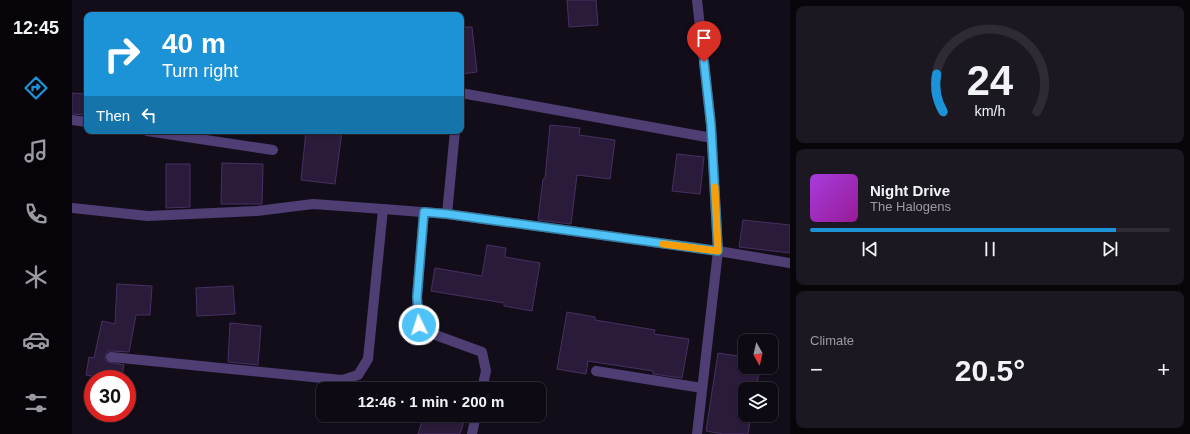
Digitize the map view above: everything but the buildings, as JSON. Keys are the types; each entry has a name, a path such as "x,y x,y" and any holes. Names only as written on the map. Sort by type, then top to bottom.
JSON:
{"street":[{"path":"697,0 712,138 718,251 697,434"},
{"path":"464,94 712,138"},
{"path":"72,120 84,122"},
{"path":"167,134 273,150"},
{"path":"447,214 455,134"},
{"path":"72,208 148,216 257,211 313,204 424,212 718,251 790,263"},
{"path":"111,357 342,380 358,375 368,359 383,209"},
{"path":"424,212 417,297 419,325 430,334 482,352 486,371 484,382"},
{"path":"596,371 702,388"},
{"path":"472,434 475,422"}],"slow traffic":[{"path":"663,244 718,251 715,187"}],"route":[{"path":"419,325 417,297 424,212 718,251 711,125 704,62"}]}
